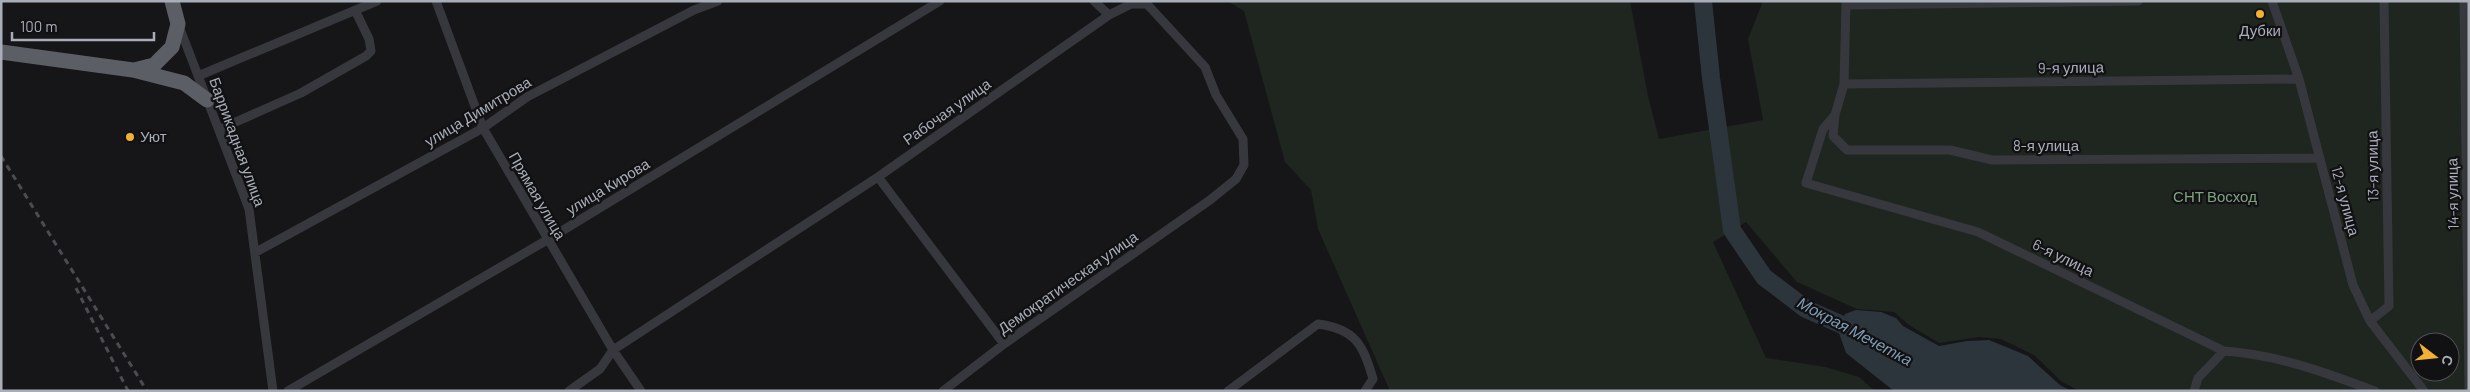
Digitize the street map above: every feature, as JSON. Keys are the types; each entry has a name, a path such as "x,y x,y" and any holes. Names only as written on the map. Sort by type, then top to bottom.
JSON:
{"highway":[{"path":"133,70 154,65 172,47 178,24 172,1"},
{"path":"1,52 133,70 184,83 207,100"}],"street":[{"path":"198,76 377,1"},
{"name":"Прямая улица","path":"436,1 483,128 613,350 641,391"},
{"name":"улица Димитрова","path":"256,252 483,128 527,97 694,10 718,1"},
{"path":"1094,1 1109,15"},
{"path":"1846,3 2138,1"},
{"name":"12-я улица","path":"2272,1 2299,79 2353,285 2370,321 2424,391"},
{"name":"13-я улица","path":"2370,321 2389,306 2384,1"},
{"name":"14-я улица","path":"2464,1 2469,387"},
{"name":"улица Кирова","path":"288,391 547,240 935,3"},
{"name":"8-я улица","path":"1846,3 1844,84 1835,115 1833,136 1847,150 1950,150 1992,160 2320,158"},
{"name":"Рабочая улица","path":"569,391 600,370 613,350 878,177 1109,15 1130,4 1147,4 1205,67 1216,96 1243,139 1244,165 1236,179 1210,200"},
{"path":"220,129 301,93 366,56 371,51 369,39 355,10"},
{"name":"Баррикадная улица","path":"178,24 220,129 249,209 273,391"},
{"name":"9-я улица","path":"1844,84 2299,79"},
{"name":"6-я улица","path":"1835,115 1823,129 1806,183 1978,232 2224,351 2259,354 2320,370 2375,391"},
{"path":"878,177 1004,344"},
{"name":"Демократическая улица","path":"945,390 1004,344 1210,200"},
{"path":"1228,391 1318,324 1336,326 1351,334 1364,352 1373,379 1365,391"},
{"path":"2194,391 2198,378 2224,351"}],"green space":[{"name":"СНТ Восход","path":"1227,1 1630,1 1648,96 1659,139 1763,120 1748,39 1763,1 2469,1 2469,391 2080,391 2062,382 2034,355 2001,339 1979,337 1939,343 1909,325 1894,312 1857,309 1797,282 1746,222 1713,242 1766,358 1826,367 1859,377 1875,391 1390,391 1318,229 1311,190 1285,162 1244,11"}],"water":[{"path":"1856,310 1881,312 1896,318 1903,326 1939,346 1967,341 1989,340 2028,356 2060,385 2071,391 1894,391 1846,353 1839,333 1845,314"}],"waterway":[{"name":"Мокрая Мечетка","path":"1703,1 1711,78 1732,230 1764,277 1806,309 1863,334"}],"railway":[{"path":"1,156 147,391"},
{"path":"76,288 128,391"}],"place":[{"name":"Дубки","path":"2260,14"},
{"name":"Уют","path":"130,137"}]}
